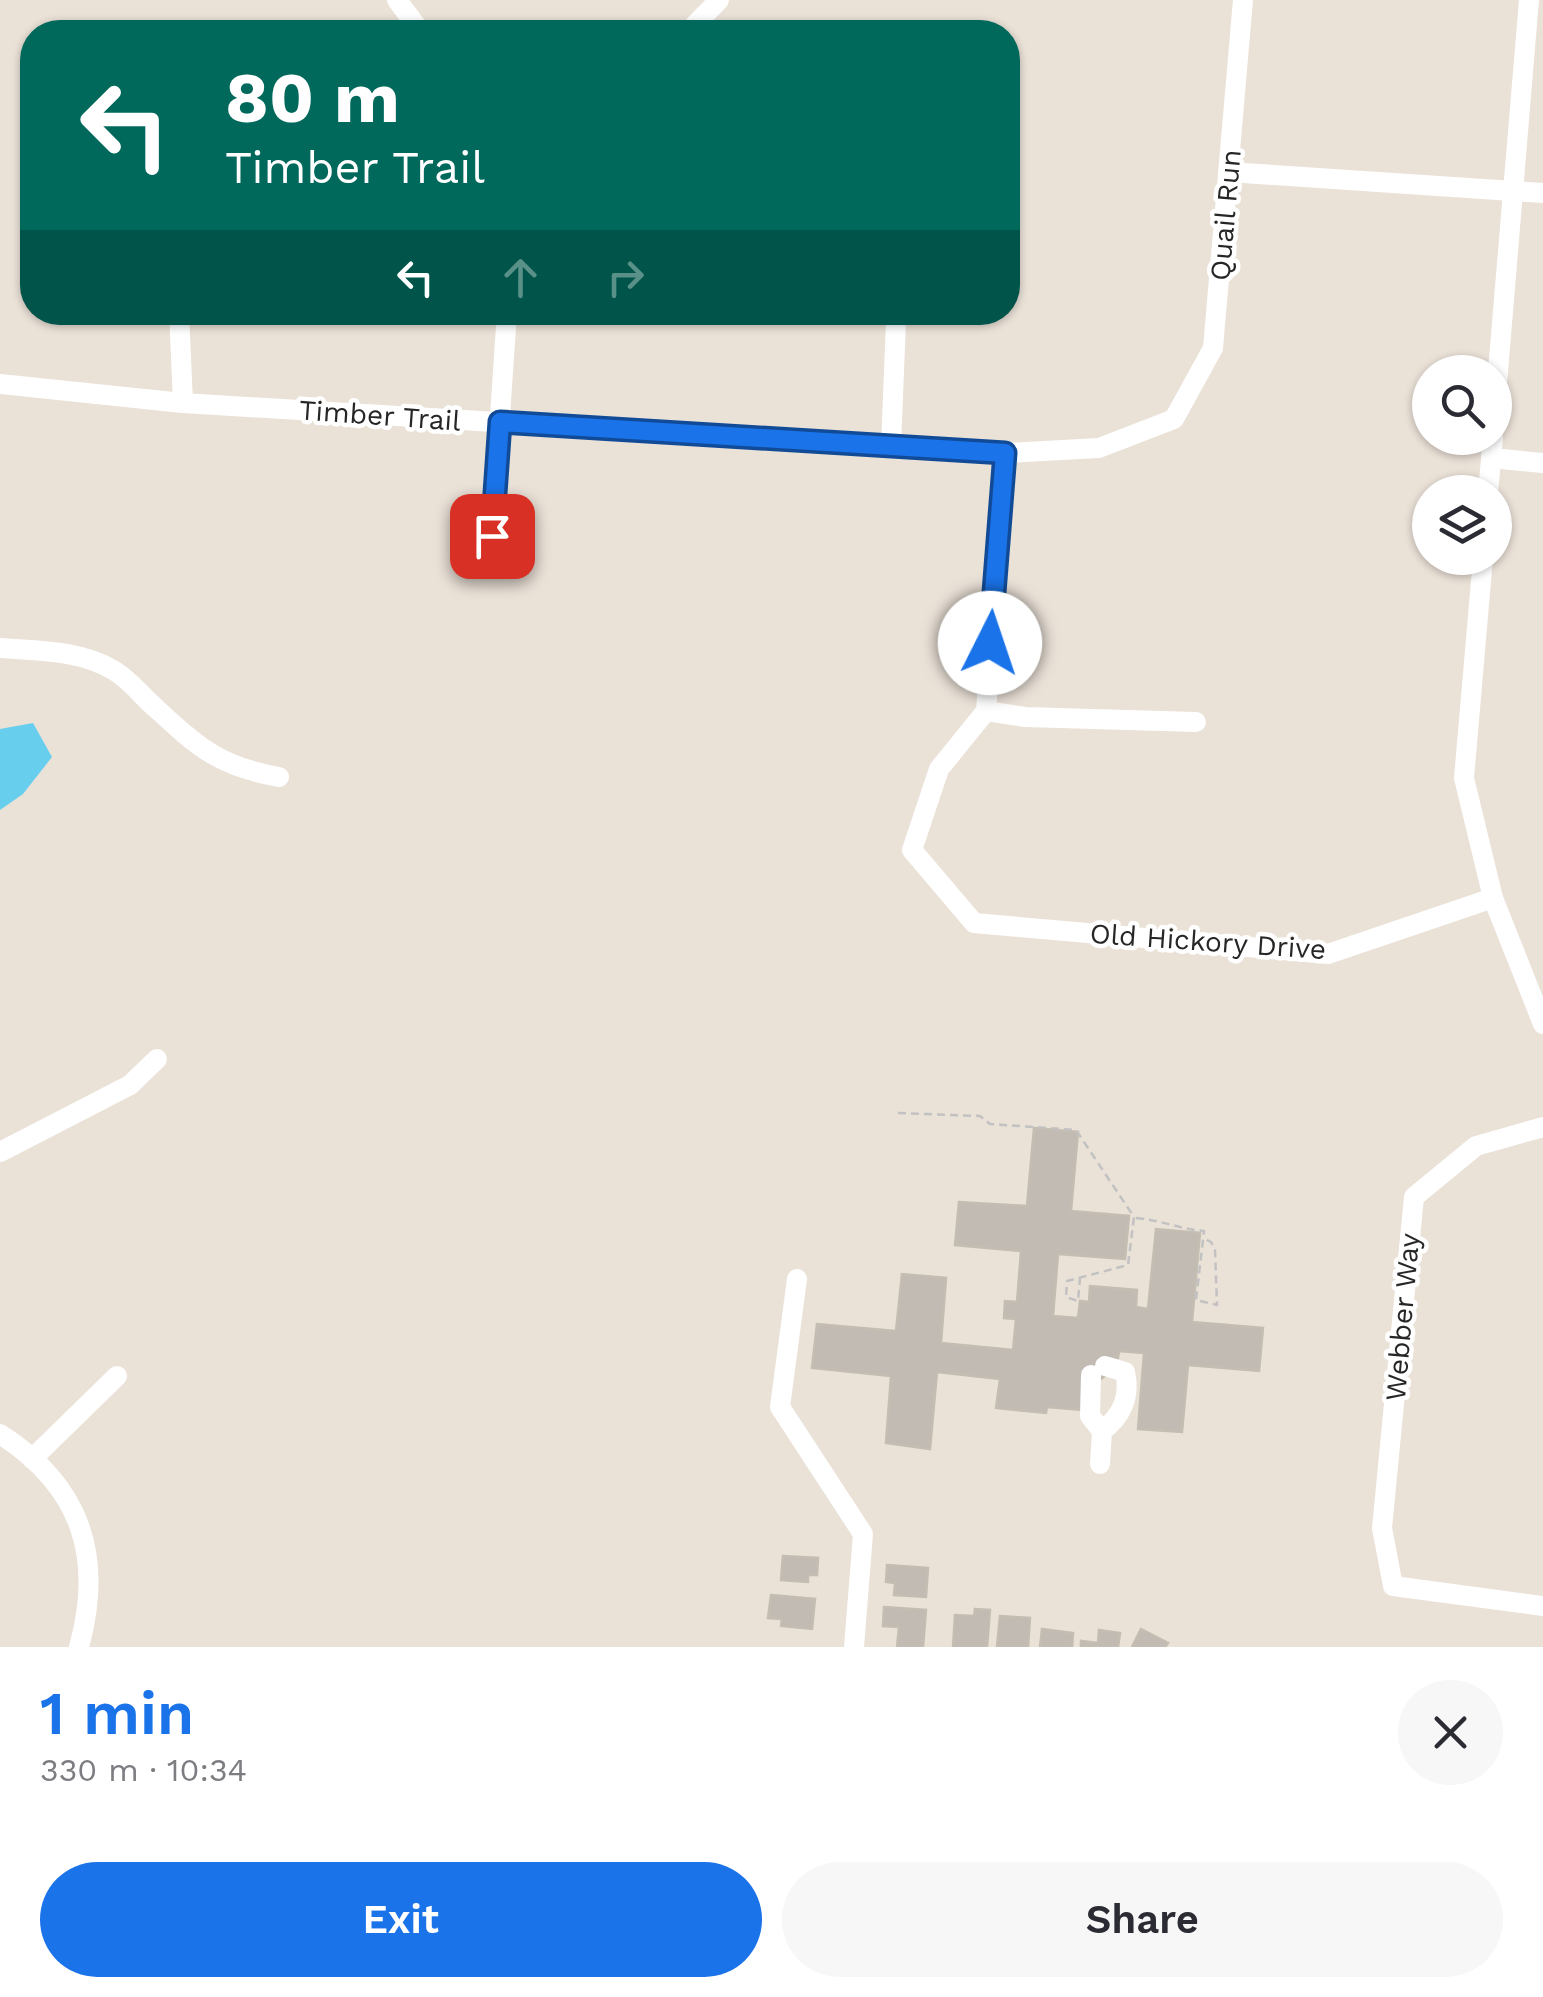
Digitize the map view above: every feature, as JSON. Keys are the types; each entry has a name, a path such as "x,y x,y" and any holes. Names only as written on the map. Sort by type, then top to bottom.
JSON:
{"street":[{"path":"700,20 719,0"},
{"name":"Quail Run","path":"1174,419 1214,348 1243,0"},
{"path":"1499,355 1529,0"},
{"path":"1229,172 1543,193"},
{"path":"179,325 182,403"},
{"path":"492,536 507,325"},
{"path":"891,446 896,325"},
{"name":"Timber Trail","path":"0,384 182,403 1005,453 1099,448 1174,419"},
{"path":"1005,453 986,711 1025,717 1196,722"},
{"path":"1512,453 1543,462"},
{"path":"1482,575 1464,778 1493,898 1543,1024"},
{"path":"0,648 92,660 116,672 204,752 226,763 279,777"},
{"name":"Old Hickory Drive","path":"986,711 939,769 912,850 974,923 1328,954 1493,898"},
{"path":"0,1152 130,1085 157,1059"},
{"name":"Webber Way","path":"1543,1127 1476,1146 1414,1197 1382,1528 1393,1586 1543,1606"},
{"path":"797,1279 780,1408 863,1534 854,1647"},
{"path":"1100,1464 1102,1432 1090,1416 1098,1370 1124,1372 1124,1404 1117,1419 1102,1432"},
{"path":"32,1459 117,1376"},
{"path":"0,1434 32,1459 70,1506 86,1542 90,1581 79,1647"}],"path":[{"path":"898,1112 980,1116 990,1124 1076,1130 1134,1218 1128,1266 1067,1281 1066,1297 1078,1301 1080,1278"},
{"path":"1134,1218 1164,1220 1176,1229 1204,1231 1196,1300 1216,1305 1215,1250 1204,1239"}],"water":[{"path":"33,723 52,757 23,794 0,810 0,729"}],"building":[{"path":"1034,1128 1078,1132 1071,1211 1129,1216 1125,1259 1058,1254 1053,1316 1078,1318 1080,1301 1089,1302 1090,1286 1137,1290 1136,1307 1148,1309 1156,1229 1200,1233 1192,1322 1263,1328 1259,1371 1188,1365 1182,1432 1138,1429 1144,1353 1119,1351 1118,1358 1109,1358 1110,1372 1097,1382 1083,1410 1047,1407 1046,1413 996,1408 1000,1379 937,1372 930,1449 886,1443 891,1376 812,1368 817,1324 896,1331 902,1274 946,1278 941,1343 1013,1350 1016,1319 1004,1318 1005,1301 1017,1302 1021,1251 955,1245 959,1202 1027,1206"},
{"path":"783,1556 818,1558 817,1575 808,1575 808,1582 781,1580"},
{"path":"887,1565 928,1568 926,1597 894,1595 895,1583 886,1582"},
{"path":"771,1595 815,1599 812,1629 781,1626 782,1619 768,1618"},
{"path":"884,1607 926,1610 923,1647 897,1647 899,1627 883,1626"},
{"path":"975,1609 990,1610 987,1647 953,1647 955,1615 974,1616"},
{"path":"1000,1616 1030,1618 1028,1647 997,1647"},
{"path":"1042,1629 1073,1633 1072,1647 1040,1647"},
{"path":"1141,1629 1168,1643 1165,1647 1132,1647"},
{"path":"1099,1630 1120,1633 1118,1647 1081,1647 1081,1641 1098,1643"}],"route":[{"path":"492,536 500,422 1005,453 990,643"}]}
